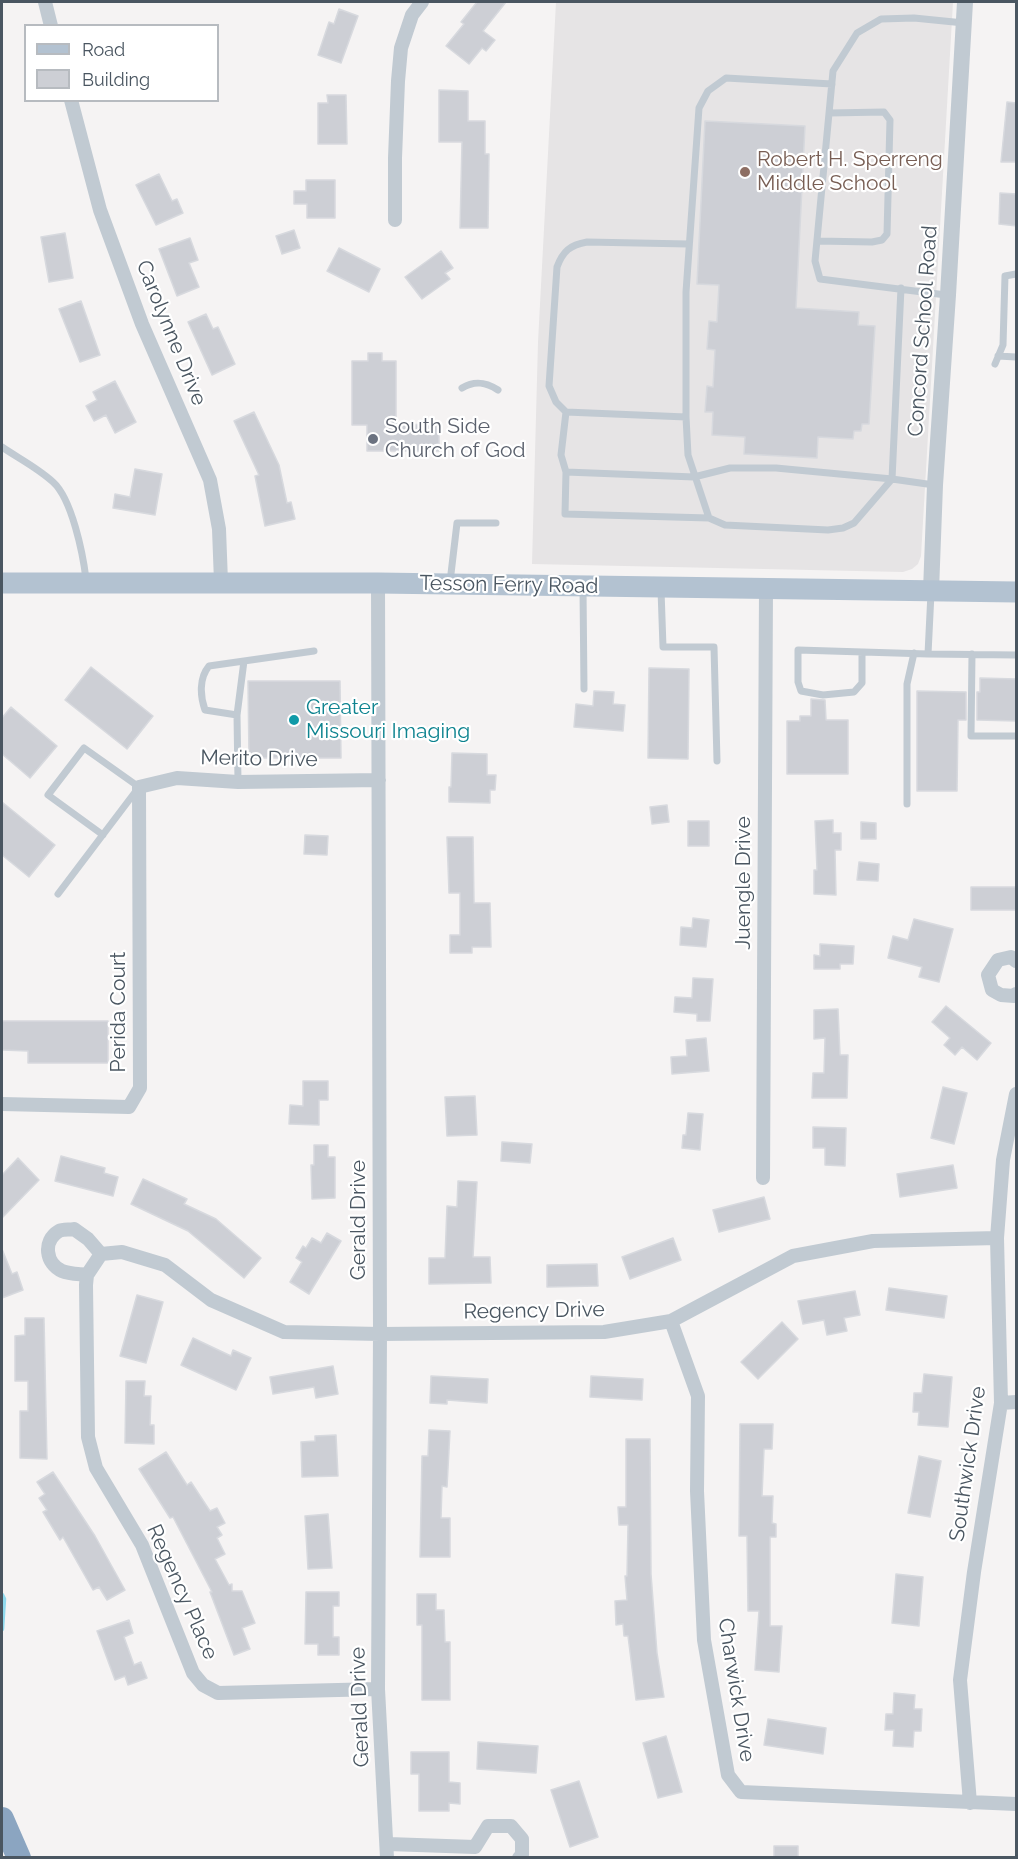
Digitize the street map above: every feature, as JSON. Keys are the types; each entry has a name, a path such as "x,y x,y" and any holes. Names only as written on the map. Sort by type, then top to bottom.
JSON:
{"highway":[{"path":"2,1819 18,1857"}],"main road":[{"name":"Tesson Ferry Road","path":"2,583 378,583 1017,592"}],"street":[{"path":"45,2 50,24"},
{"path":"395,220 395,158 401,48 412,15 422,2"},
{"name":"Concord School Road","path":"931,591 935,485 964,2"},
{"name":"Carolynne Drive","path":"72,102 99,210 142,324 210,480 219,529 221,582"},
{"name":"Gerald Drive","path":"378,583 380,1334 378,1689 387,1851"},
{"name":"Juengle Drive","path":"763,1178 766,589"},
{"name":"Merito Drive","path":"139,787 177,778 238,782 379,780"},
{"name":"Perida Court","path":"2,1104 129,1107 140,1088 139,787"},
{"path":"1017,961 1011,957 998,960 988,975 992,990 1001,995 1014,996 1017,994"},
{"name":"Southwick Drive","path":"970,1803 960,1680 974,1572 1001,1404 997,1238 1003,1160 1017,1094"},
{"path":"74,1229 88,1239 101,1254 87,1275 63,1271 51,1263 48,1251 50,1240 60,1231 74,1229"},
{"name":"Regency Drive","path":"101,1254 122,1252 165,1265 211,1300 284,1332 380,1334 604,1332 671,1321 793,1256 873,1241 997,1238"},
{"name":"Regency Place","path":"87,1275 88,1437 96,1468 142,1545 193,1673 203,1685 218,1693 378,1689"},
{"name":"Charwick Drive","path":"671,1321 698,1396 697,1491 704,1640 728,1775 741,1792 1017,1804"},
{"path":"1001,1404 1017,1402"},
{"path":"387,1851 477,1852 488,1826 511,1826 522,1839 522,1855 519,1857"}],"lane":[{"path":"948,295 820,279 815,261 833,71 857,33 881,19 914,18 963,23"},
{"path":"709,518 688,455 686,417 688,244 699,108 708,91 726,78 832,84"},
{"path":"817,241 872,242 882,240 887,234 890,120 884,112 829,113"},
{"path":"686,417 566,412 556,402 549,386 557,267 562,254 573,245 587,242 688,244"},
{"path":"995,364 1003,345 1005,276 1017,274"},
{"path":"566,412 561,455 566,471 565,514 709,518 725,525 828,530 843,528 854,523 892,479 901,288"},
{"path":"998,356 1017,357"},
{"path":"462,388 479,382 498,390"},
{"path":"2,447 54,483 67,505 82,548 86,582"},
{"path":"566,471 694,477 730,468 776,468 935,485"},
{"path":"450,584 457,523 496,523"},
{"path":"583,586 584,689"},
{"path":"660,587 663,647 714,647 717,761"},
{"path":"928,654 931,591"},
{"path":"862,652 862,682 854,692 823,695 801,691 798,682 798,650 1017,655"},
{"path":"237,715 206,710 202,701 203,674 209,666 314,651"},
{"path":"907,804 907,684 914,653"},
{"path":"972,654 971,736 1017,736"},
{"path":"238,782 237,715 244,661"},
{"path":"58,894 103,835 139,787 84,748 48,795 103,835"}],"shaded area":[{"name":"Robert H. Sperreng Middle School","path":"556,2 953,2 921,556 918,564 912,569 903,572 532,564 538,342"}],"building":[{"path":"477,2 506,2 483,31 495,40 486,51 482,48 469,64 446,46 464,24 461,22"},
{"path":"339,9 358,16 341,63 318,55 329,22 334,24"},
{"path":"439,90 468,91 468,121 485,121 485,154 489,154 488,228 460,228 462,142 439,142"},
{"path":"327,95 346,95 347,144 318,144 318,103 328,103"},
{"path":"1007,102 1017,103 1017,162 1001,162"},
{"name":"Robert H. Sperreng Middle School","path":"705,121 805,126 796,308 859,312 858,325 875,326 869,424 862,424 861,431 854,431 853,439 818,437 817,458 744,454 745,437 712,435 713,412 705,412 707,386 713,387 715,350 707,349 709,321 717,322 719,285 697,284"},
{"path":"159,174 172,201 177,199 183,213 156,225 136,185"},
{"path":"306,180 335,180 335,218 307,218 307,204 294,204 294,191 306,191"},
{"path":"1000,193 1017,194 1017,226 999,224"},
{"path":"294,230 300,248 282,254 276,236"},
{"path":"65,233 73,278 49,282 41,237"},
{"path":"190,238 198,260 189,263 199,287 177,296 159,249"},
{"path":"339,248 380,269 369,292 327,271"},
{"path":"441,251 453,268 445,273 450,279 422,299 405,277"},
{"path":"81,301 100,355 80,362 59,309"},
{"path":"206,314 213,329 218,327 235,364 212,375 188,322"},
{"path":"368,353 382,353 382,361 396,361 396,424 439,425 439,451 367,451 367,425 352,425 352,361 368,361"},
{"path":"115,381 136,422 115,433 106,415 94,421 86,406 97,400 93,392"},
{"path":"254,412 279,465 287,503 291,502 295,519 265,526 255,476 259,475 234,421"},
{"path":"135,469 162,474 155,515 113,508 115,494 130,497"},
{"path":"91,667 153,716 127,749 65,700"},
{"path":"649,668 689,669 688,759 648,758"},
{"path":"980,678 1017,679 1017,721 977,720 977,692 980,692"},
{"name":"Greater Missouri Imaging","path":"248,681 340,681 341,758 249,758"},
{"path":"594,691 614,692 613,704 625,705 623,731 574,727 576,704 593,706"},
{"path":"917,691 966,692 966,720 958,720 957,791 917,791"},
{"path":"811,699 825,700 826,720 848,720 848,774 787,774 787,721 800,721 800,716 811,716"},
{"path":"11,707 57,746 30,778 2,754 2,718"},
{"path":"452,753 487,754 487,775 496,775 495,790 490,790 490,803 449,802"},
{"path":"2,802 55,845 29,877 2,855"},
{"path":"667,805 669,822 652,824 650,807"},
{"path":"833,820 833,833 841,833 841,850 835,850 836,895 814,894 814,870 817,870 815,821"},
{"path":"688,821 709,821 709,846 688,846"},
{"path":"861,822 876,823 876,839 861,839"},
{"path":"305,835 328,836 327,855 304,854"},
{"path":"447,837 473,837 474,903 490,903 491,947 472,947 472,953 450,953 450,935 460,935 460,893 449,893"},
{"path":"859,862 879,864 878,881 857,880"},
{"path":"971,887 1017,887 1017,910 971,910"},
{"path":"693,918 709,920 706,947 680,945 681,927 692,928"},
{"path":"914,919 953,929 939,982 919,977 922,967 888,958 893,936 908,940"},
{"path":"820,944 854,946 853,964 840,964 840,969 814,969 814,955 820,956"},
{"path":"693,978 713,979 710,1021 697,1021 697,1014 674,1012 675,997 692,998"},
{"path":"946,1006 991,1043 977,1060 962,1047 955,1055 944,1045 950,1038 932,1022"},
{"path":"838,1009 840,1055 848,1055 847,1098 812,1098 813,1073 824,1073 825,1038 814,1039 814,1010"},
{"path":"2,1021 108,1021 108,1063 28,1063 28,1051 2,1050"},
{"path":"706,1038 709,1071 672,1074 671,1057 687,1056 686,1040"},
{"path":"303,1081 328,1081 328,1100 319,1100 319,1125 289,1124 290,1105 303,1106"},
{"path":"943,1087 967,1093 954,1144 931,1138"},
{"path":"475,1096 477,1135 447,1136 445,1097"},
{"path":"688,1113 703,1114 700,1150 682,1148"},
{"path":"813,1127 846,1128 845,1166 825,1165 825,1148 813,1148"},
{"path":"502,1142 532,1144 530,1163 501,1161"},
{"path":"314,1145 328,1145 328,1157 335,1157 335,1198 312,1199 311,1165 314,1165"},
{"path":"61,1156 105,1168 104,1173 118,1177 113,1196 55,1181"},
{"path":"18,1158 39,1180 2,1218 2,1175"},
{"path":"953,1165 957,1188 900,1197 897,1174"},
{"path":"143,1179 187,1199 184,1204 216,1219 261,1258 244,1278 188,1231 131,1204"},
{"path":"458,1181 477,1182 473,1257 490,1257 491,1283 429,1284 429,1258 445,1258 447,1206 457,1207"},
{"path":"764,1197 770,1219 719,1232 713,1210"},
{"path":"327,1233 341,1241 309,1294 290,1282 302,1262 296,1258 303,1246 306,1248 312,1238 321,1243"},
{"path":"673,1238 681,1260 630,1279 622,1257"},
{"path":"2,1249 12,1274 17,1272 23,1290 2,1298"},
{"path":"597,1264 598,1286 547,1287 547,1265"},
{"path":"889,1288 947,1296 944,1318 886,1310"},
{"path":"855,1291 860,1315 844,1318 847,1331 827,1335 824,1320 803,1324 798,1301"},
{"path":"137,1295 163,1302 146,1363 120,1356"},
{"path":"25,1318 44,1318 47,1459 20,1458 20,1411 28,1411 28,1381 15,1381 15,1336 25,1335"},
{"path":"782,1322 798,1339 758,1379 741,1362"},
{"path":"193,1338 231,1356 233,1350 251,1358 236,1390 181,1365"},
{"path":"333,1366 338,1394 316,1398 314,1387 273,1394 270,1377"},
{"path":"924,1374 952,1377 948,1427 918,1425 919,1412 913,1412 914,1393 922,1393"},
{"path":"431,1376 488,1379 487,1403 447,1400 447,1404 430,1403"},
{"path":"591,1376 643,1379 642,1400 590,1397"},
{"path":"126,1381 145,1381 144,1396 151,1396 150,1425 154,1425 154,1444 125,1443"},
{"path":"740,1424 773,1424 772,1449 764,1449 762,1496 773,1496 772,1523 776,1524 776,1537 770,1537 770,1626 782,1626 779,1672 755,1670 759,1611 748,1611 747,1536 739,1536"},
{"path":"429,1430 450,1431 447,1487 442,1486 441,1518 450,1518 450,1557 420,1557 422,1456 428,1456"},
{"path":"336,1435 338,1476 302,1477 301,1442 315,1441 315,1436"},
{"path":"626,1439 650,1439 651,1574 657,1653 664,1697 636,1700 628,1636 624,1636 623,1624 616,1625 615,1601 627,1600 625,1576 627,1576 628,1525 619,1525 618,1507 626,1507"},
{"path":"166,1452 187,1485 191,1482 210,1511 217,1508 225,1523 217,1527 222,1535 217,1538 225,1554 215,1559 229,1585 232,1584 232,1591 242,1591 255,1623 242,1628 250,1649 234,1655 210,1592 212,1592 173,1517 170,1518 139,1469"},
{"path":"919,1456 941,1461 930,1517 908,1513"},
{"path":"53,1472 95,1536 125,1590 107,1600 99,1587 93,1590 63,1537 60,1540 43,1512 47,1510 39,1498 45,1494 37,1482"},
{"path":"328,1514 332,1568 308,1569 305,1516"},
{"path":"896,1574 923,1577 919,1626 892,1623"},
{"path":"306,1592 339,1592 339,1606 333,1606 333,1637 339,1637 339,1655 318,1655 318,1644 305,1644"},
{"path":"417,1594 436,1594 436,1610 444,1610 445,1642 450,1642 450,1700 422,1700 422,1625 417,1625"},
{"path":"129,1620 133,1633 124,1637 134,1665 141,1662 147,1678 128,1685 125,1676 115,1680 97,1631"},
{"path":"894,1693 915,1695 914,1709 922,1709 921,1731 914,1731 913,1747 893,1746 894,1730 885,1730 886,1714 893,1714"},
{"path":"768,1719 826,1728 823,1754 764,1745"},
{"path":"666,1736 682,1792 658,1798 643,1743"},
{"path":"478,1742 538,1746 536,1773 477,1769"},
{"path":"411,1752 449,1752 449,1782 460,1783 460,1804 449,1803 449,1811 419,1811 419,1774 411,1774"},
{"path":"579,1781 598,1837 570,1847 551,1790"},
{"path":"774,1846 798,1846 798,1857 774,1857"}],"waterway":[{"path":"2,1595 4,1599 2,1629"}],"place":[{"name":"Robert H. Sperreng Middle School","path":"745,172"},
{"name":"South Side Church of God","path":"373,439"},
{"name":"Greater Missouri Imaging","path":"294,720"}]}
